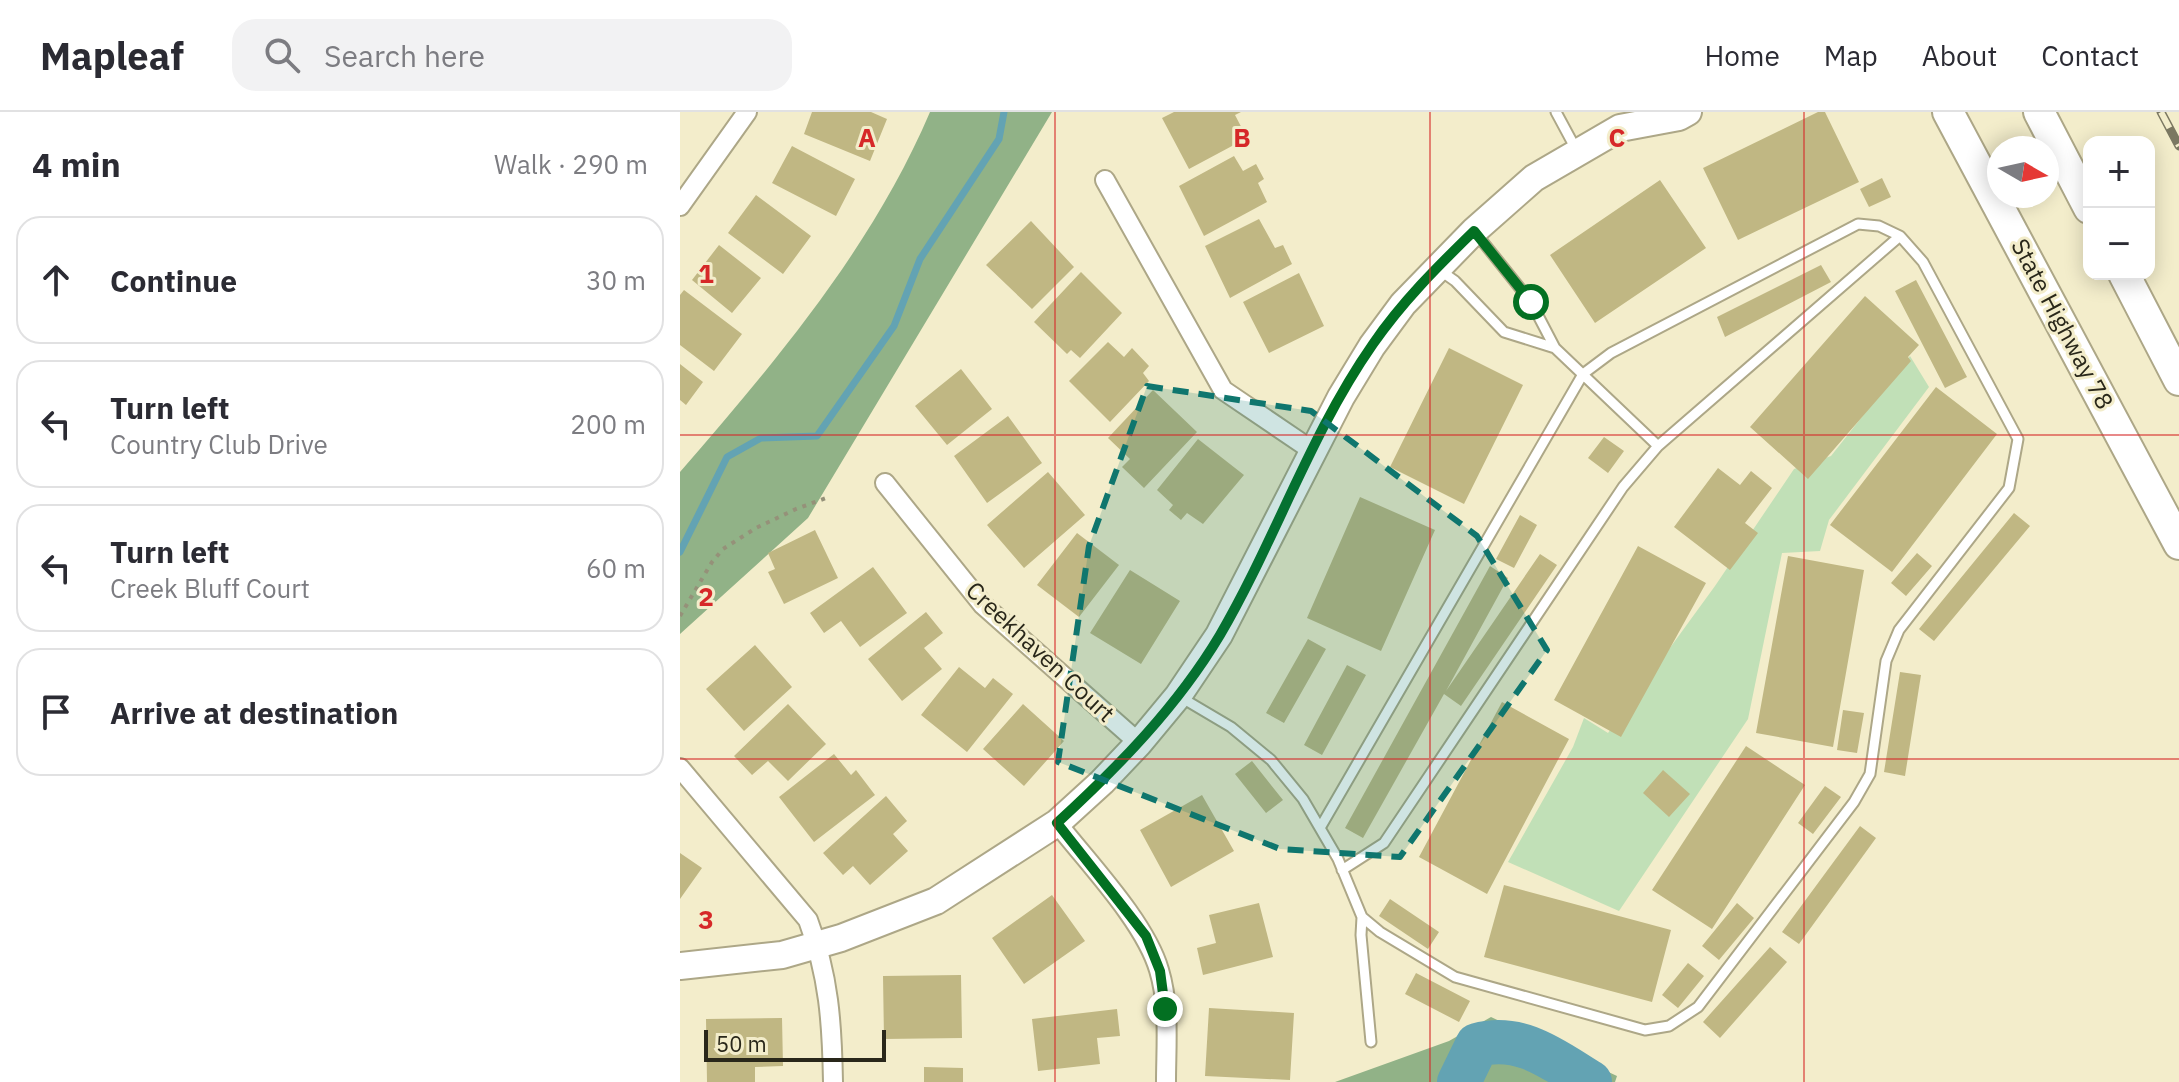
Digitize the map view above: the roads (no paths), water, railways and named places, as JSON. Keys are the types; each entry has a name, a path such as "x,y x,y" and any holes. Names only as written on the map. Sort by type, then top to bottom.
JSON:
{"main road":[{"name":"State Highway 78","path":"1948,112 2179,544"},
{"path":"2039,112 2083,196"},
{"path":"2127,280 2179,380"}],"street":[{"path":"680,206 747,112"},
{"path":"680,966 782,955 818,946 936,901 1057,823 1139,743 1178,696 1219,635 1313,451 1372,346 1403,304 1474,231 1534,178 1628,120 1679,117 1688,112"},
{"path":"1105,180 1223,390 1313,451"},
{"name":"Creekhaven Court","path":"885,483 983,605 1139,743"},
{"path":"680,768 803,911 818,946 829,995 833,1082"},
{"path":"1057,823 1146,936 1160,971 1165,1009 1166,1082"}],"lane":[{"path":"1556,112 1577,153"},
{"path":"1320,828 1583,374 1611,353 1858,224 1879,226 1900,236 1923,262 2018,439 2009,488 1899,630 1886,661 1870,774 1854,802 1698,1007 1669,1026 1645,1030 1455,977 1380,932 1362,917"},
{"path":"1474,231 1531,302 1555,348 1658,446"},
{"path":"1342,870 1384,843 1623,487 1658,446 1900,236"},
{"path":"1436,268 1455,281 1504,332 1555,348"},
{"path":"1178,696 1231,727 1271,760 1303,799 1320,828 1362,917 1371,1042"}],"waterway":[{"path":"680,552 727,457 761,438 817,436 894,326 920,259 999,139 1004,112"},
{"path":"1459,1082 1477,1045 1493,1042 1536,1051 1590,1082"}],"railway":[{"path":"2161,112 2179,146"}]}
